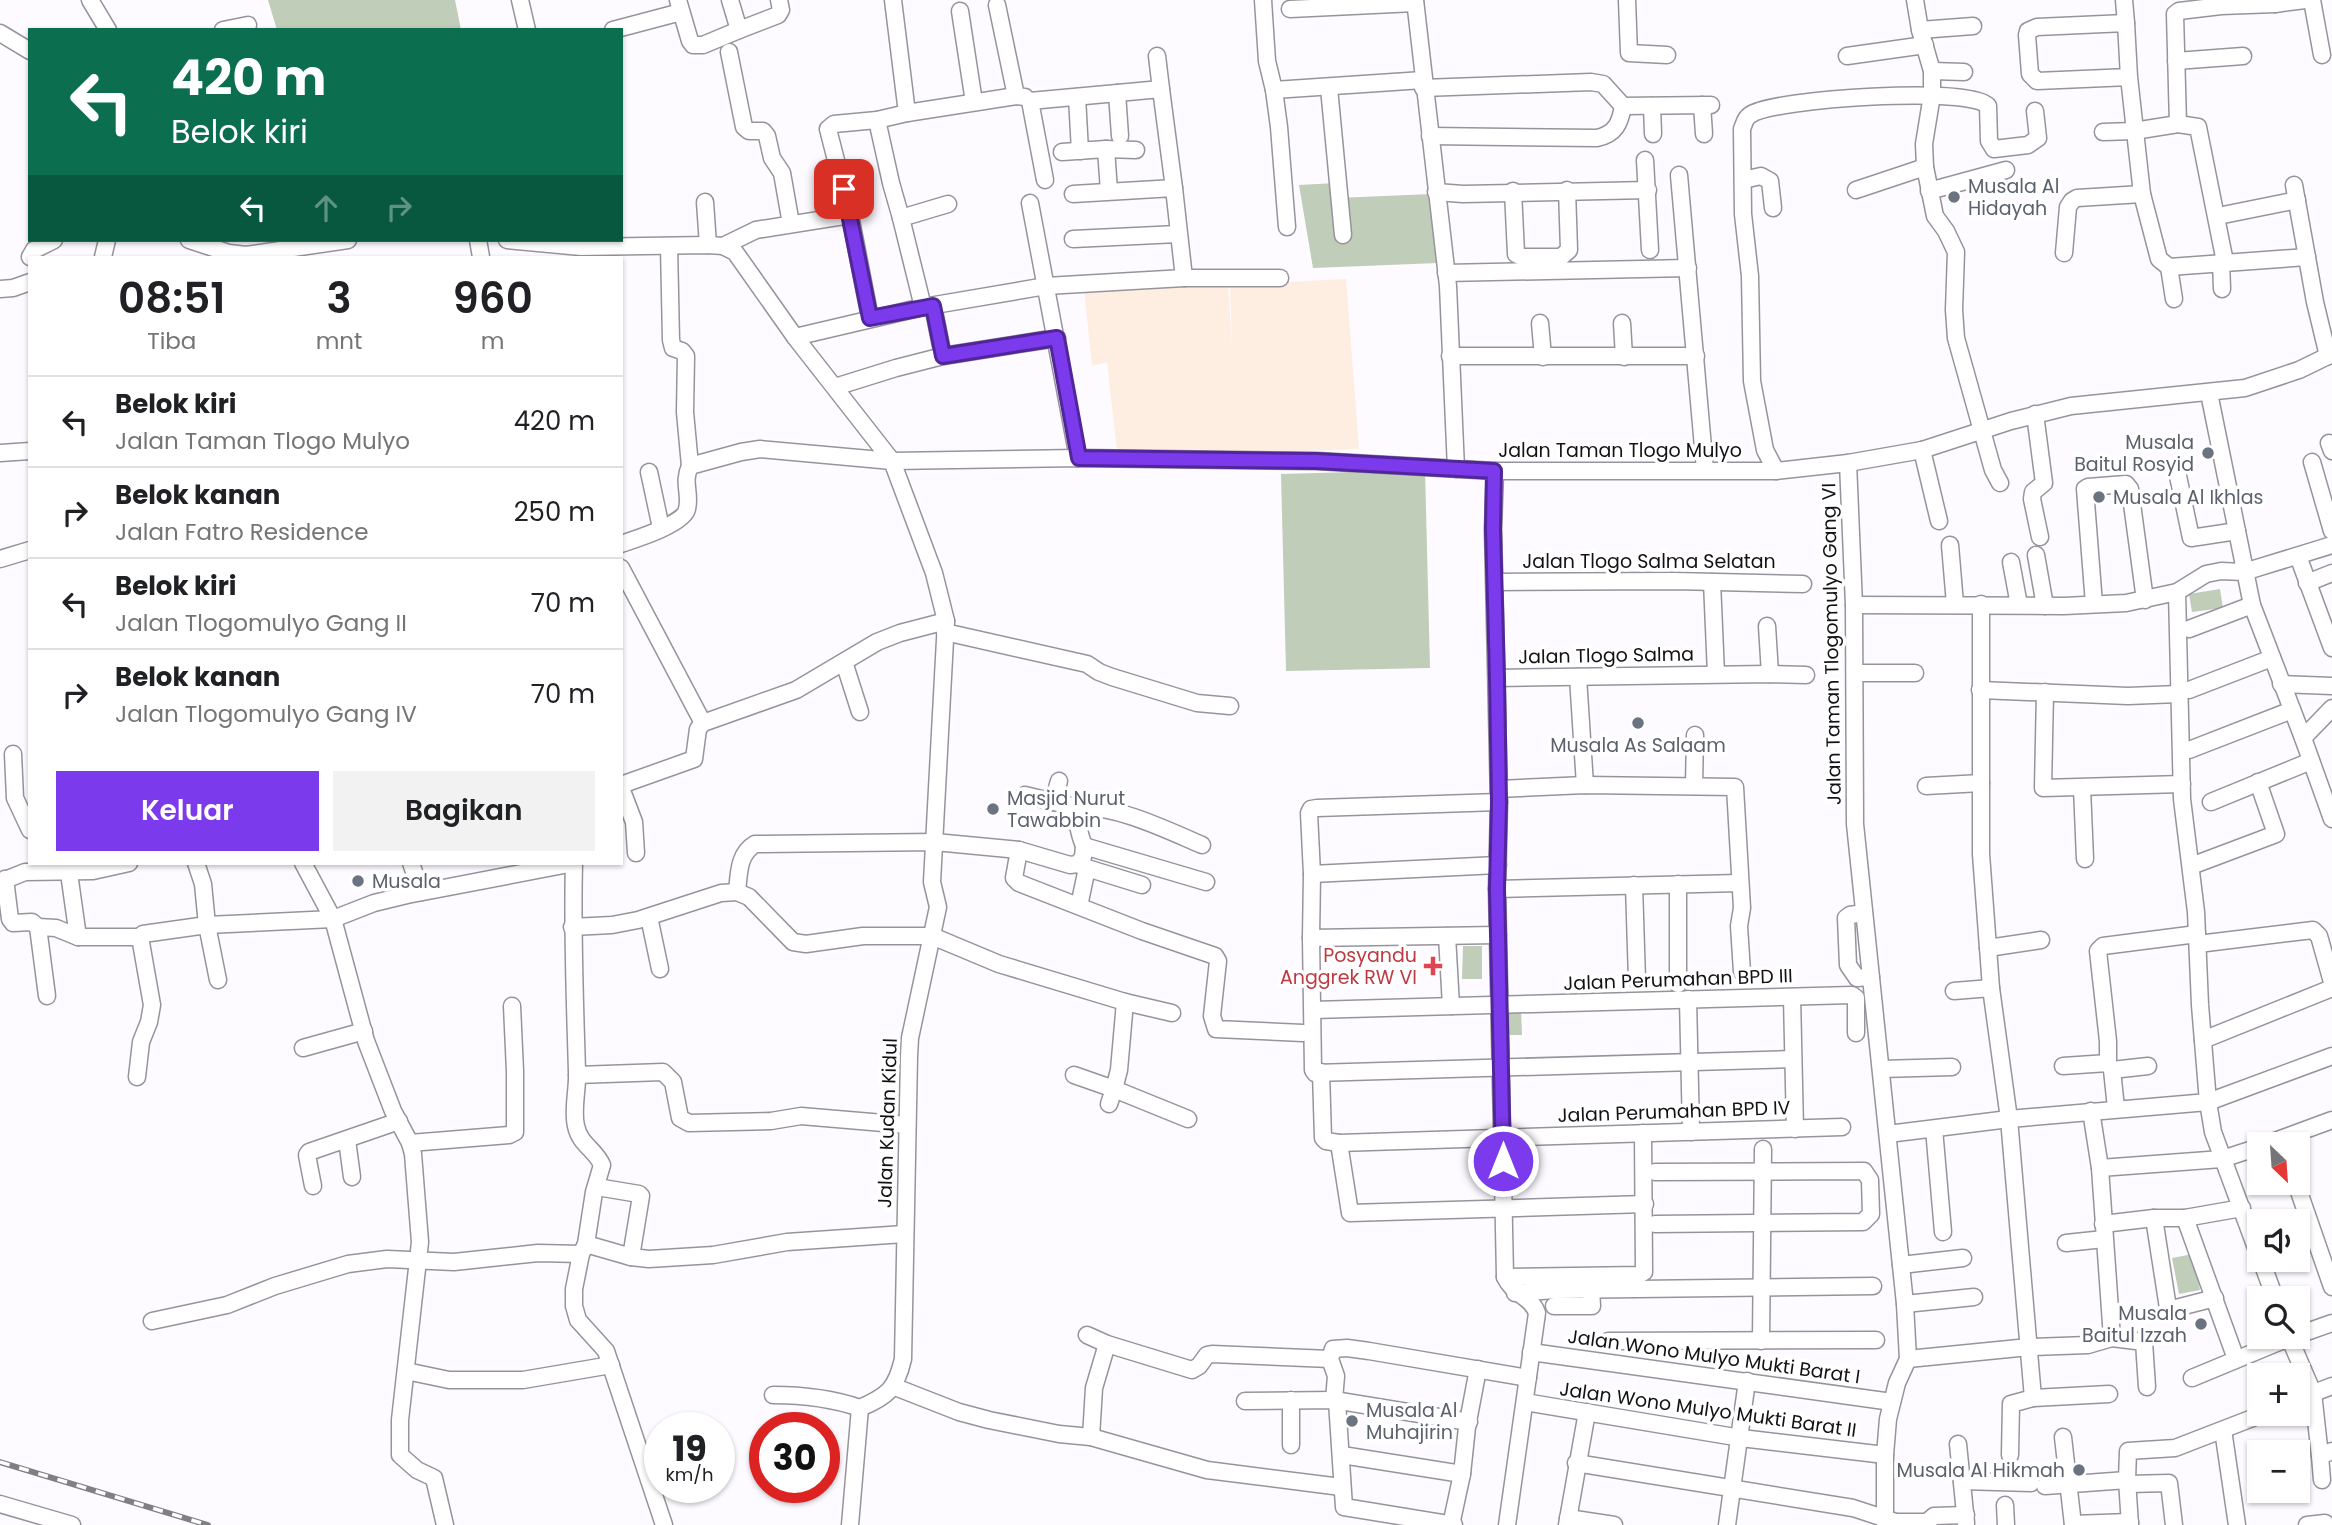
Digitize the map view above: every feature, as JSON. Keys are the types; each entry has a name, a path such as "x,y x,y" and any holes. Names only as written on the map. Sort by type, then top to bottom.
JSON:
{"street":[{"path":"90,0 107,28"},
{"path":"520,0 527,28"},
{"path":"730,0 739,30"},
{"path":"618,28 679,6 690,41 693,45 703,45 778,15 781,10 779,0"},
{"path":"893,0 907,113"},
{"path":"1263,0 1267,61 1274,90 1287,227"},
{"path":"1627,0 1629,53 1667,55"},
{"path":"1915,0 1932,71 1924,167 1935,216 1956,252 1956,338 1993,470 2000,483"},
{"path":"2124,0 2134,131 2142,194 2159,259 2169,267 2174,299"},
{"path":"2178,124 2175,14 2179,11 2221,6 2305,0"},
{"path":"2312,0 2322,55"},
{"path":"1290,9 1415,1 1446,274 1456,469"},
{"path":"997,5 1045,180"},
{"path":"960,11 975,102"},
{"path":"2126,23 2037,26 2028,31 2026,36 2030,74 2037,82 2129,77"},
{"path":"231,28 248,24"},
{"path":"1847,56 1973,26"},
{"path":"0,33 28,50"},
{"path":"729,52 744,127 749,131 763,131 767,136 772,158 783,176 790,225"},
{"path":"1157,56 1184,278"},
{"path":"2176,61 2243,56"},
{"path":"1932,71 1964,72"},
{"path":"1274,90 1423,84 1591,82 1603,84 1623,106 1707,105 1704,134"},
{"path":"1329,88 1343,235"},
{"path":"870,318 850,215 828,130 834,124 877,120 975,102 1077,97 1161,89"},
{"path":"1117,93 1120,135"},
{"path":"1776,471 1765,450 1752,381 1750,276 1743,214 1742,129 1749,115 1768,108 1826,99 1932,95 1985,102 1988,106 1989,141 1994,149 2028,145 2038,138 2035,111"},
{"path":"1077,97 1080,151"},
{"path":"1430,136 1597,138 1608,136 1614,130 1621,120 1623,106"},
{"path":"1652,106 1653,134"},
{"path":"877,120 891,183 943,356"},
{"path":"2102,132 2134,131 2178,124 2196,125 2199,128 2218,216 2223,262 2222,289"},
{"path":"1106,149 1109,191"},
{"path":"1062,152 1136,150"},
{"path":"1645,160 1650,250"},
{"path":"1856,190 1924,167"},
{"path":"1929,191 2006,170"},
{"path":"1679,175 1705,470"},
{"path":"1743,180 1761,176 1770,181 1773,208"},
{"path":"1073,194 1174,188"},
{"path":"1513,191 1516,254 1522,257 1561,257 1569,250 1567,190"},
{"path":"1436,192 1463,194 1648,190"},
{"path":"2218,216 2295,192 2306,257 2330,355"},
{"path":"2064,253 2068,207 2072,201 2077,198 2142,194"},
{"path":"705,202 715,245"},
{"path":"1030,203 1079,458"},
{"path":"901,218 948,204"},
{"path":"556,242 715,245 756,230 850,215"},
{"path":"1073,239 1178,233"},
{"path":"31,256 34,250 50,242"},
{"path":"201,242 226,246 246,256 335,242"},
{"name":"Jalan Kudan Kidul","path":"715,245 734,252 744,262 795,337 892,461 934,573 945,626 932,882 938,907 911,1038 904,1234 904,1344 895,1387"},
{"path":"623,543 676,522 687,510 685,480 690,466 685,412 686,356 682,351 673,348 671,340 669,246"},
{"path":"2169,267 2306,257"},
{"path":"1446,274 1688,268"},
{"path":"795,337 870,318 1046,286 1184,278 1280,278"},
{"path":"0,289 28,283"},
{"path":"1540,323 1543,357"},
{"path":"1622,323 1624,357"},
{"path":"835,387 943,356 1057,338"},
{"name":"Jalan Taman Tlogo Mulyo","path":"690,466 760,449 892,461 1079,458 1317,461 1494,471 1776,471 1848,463 1922,450 2035,414 2115,400 2209,393 2264,383 2330,355"},
{"path":"1450,356 1696,356"},
{"path":"2209,393 2252,605 2332,819"},
{"path":"2035,414 2044,482 2034,492 2032,499 2040,537"},
{"path":"1922,450 1938,521"},
{"path":"0,453 28,452"},
{"path":"2312,462 2332,531"},
{"name":"Jalan Taman Tlogomulyo Gang VI","path":"1848,463 1854,606 1855,824 1859,913 1881,1069 1905,1304 1908,1359"},
{"path":"1494,471 1499,795 1497,889 1505,1277 1515,1293 1536,1308 1507,1525"},
{"path":"649,472 660,528"},
{"path":"2178,477 2191,538 2237,531"},
{"path":"2094,604 2085,489 2088,486 2120,483 2126,484 2130,489 2145,600"},
{"path":"1950,545 1955,604"},
{"path":"1854,606 2045,606 2126,603 2177,592 2206,574 2221,571 2244,572 2332,545"},
{"path":"0,559 28,551"},
{"path":"2036,555 2045,606"},
{"path":"2298,556 2331,639"},
{"path":"2011,562 2019,605"},
{"path":"623,572 703,723"},
{"path":"2307,583 2332,573"},
{"name":"Jalan Tlogo Salma Selatan","path":"1494,582 1803,584"},
{"name":"Jalan Tlogo Salma","path":"1712,582 1716,674"},
{"path":"2177,592 2184,692 2182,784 2197,939 2208,1102 2213,1132 2247,1222"},
{"path":"1981,604 1981,854 1992,988 2009,1119 2033,1398"},
{"path":"2189,629 2252,605"},
{"path":"623,785 695,759 698,729 703,723 796,690 877,642 900,633 945,626 1087,664 1112,677 1197,703 1230,706"},
{"path":"1767,626 1770,674"},
{"path":"1980,690 2128,696 2184,692 2272,658"},
{"path":"844,662 860,712"},
{"path":"1855,673 1915,673"},
{"name":"Jalan Tlogo Salma","path":"1497,678 1806,675"},
{"path":"1578,677 1585,785"},
{"path":"2281,684 2332,686"},
{"path":"2045,692 2043,788 2182,784"},
{"path":"2303,738 2332,708"},
{"path":"2189,750 2292,710"},
{"path":"1694,786 1696,735"},
{"path":"13,754 15,798 28,826"},
{"path":"2211,802 2311,761"},
{"path":"1053,802 1059,781"},
{"path":"2191,866 2276,834 2258,782"},
{"path":"1926,786 1981,783"},
{"path":"1742,972 1739,926 1742,908 1735,787 1585,785 1499,795 1317,808 1311,809 1309,813 1312,874 1312,1070 1315,1073 1793,1059"},
{"path":"2082,788 2085,859"},
{"path":"623,792 634,822 636,853"},
{"path":"1025,795 1079,808 1107,809 1166,829 1202,845"},
{"path":"1079,808 1078,828 1084,846 1079,906"},
{"path":"737,892 743,854 755,844 935,842 1019,850 1142,885"},
{"path":"1084,846 1206,883"},
{"path":"1019,850 1014,878 1016,881 1142,931 1212,954 1218,961 1212,1016 1217,1030 1303,1033"},
{"path":"47,996 38,927 33,922 13,923 10,919 3,880 40,867 69,873 120,865"},
{"path":"197,865 203,884 207,925 218,980"},
{"path":"304,865 333,919 364,1031 410,1143 420,1242 400,1420 400,1455 417,1471 434,1478 445,1525"},
{"path":"412,865 421,892"},
{"path":"38,927 55,928 78,937 140,937 143,934 207,925 333,919 374,903 563,865"},
{"path":"574,865 572,927 576,1127 584,1145 596,1154 602,1165 574,1289 575,1312 578,1320 604,1346 664,1525"},
{"path":"1312,874 1498,865"},
{"path":"69,873 78,937"},
{"path":"1497,889 1739,883"},
{"path":"1678,884 1678,984"},
{"path":"1634,885 1637,981"},
{"path":"572,927 612,925 649,917 721,892 737,892 749,897 793,942 806,944 863,936 932,936 999,964 1125,1002 1172,1013"},
{"path":"649,917 660,970"},
{"path":"2116,1108 2098,951 2100,948 2316,931 2326,934 2332,982"},
{"path":"1311,935 1498,935"},
{"path":"1447,936 1451,1006"},
{"path":"137,1077 141,1042 152,1005 140,937"},
{"path":"1989,948 2042,940"},
{"path":"1954,991 1992,988"},
{"path":"2203,1040 2332,988"},
{"name":"Jalan Perumahan BPD III","path":"1313,1010 1852,995 1856,999 1856,1033"},
{"path":"1792,997 1795,1129"},
{"path":"1688,999 1691,1132"},
{"path":"1111,1097 1120,1060 1125,1002"},
{"path":"410,1143 509,1135 514,1132 512,1006"},
{"path":"303,1048 364,1031"},
{"path":"1888,1134 2116,1108 2208,1102 2332,1056"},
{"path":"2063,1066 2148,1066"},
{"path":"1881,1069 1952,1067"},
{"path":"577,1075 663,1072 673,1082 680,1118 689,1124 771,1122 801,1116 907,1125"},
{"path":"1321,1072 1323,1138 1339,1143 1350,1213 1645,1204"},
{"path":"1074,1075 1111,1097 1188,1119"},
{"path":"2091,1111 2100,1168 2112,1338"},
{"path":"313,1186 307,1155 309,1152 399,1121"},
{"path":"2305,1132 2331,1122"},
{"name":"Jalan Perumahan BPD IV","path":"1339,1143 1842,1127"},
{"path":"1934,1129 1943,1232"},
{"path":"1505,1277 1639,1275 1646,1268 1643,1133"},
{"path":"347,1140 352,1177"},
{"path":"1761,1341 1763,1149"},
{"path":"2100,1168 2222,1159 2247,1151"},
{"path":"1655,1172 1864,1171 1870,1180 1871,1214 1863,1223 1656,1224"},
{"path":"597,1187 641,1196 631,1257"},
{"path":"2300,1195 2332,1287"},
{"path":"2066,1243 2154,1218 2185,1218 2242,1208"},
{"path":"2154,1218 2168,1308 2215,1298"},
{"path":"2185,1218 2236,1359"},
{"path":"152,1321 227,1305 275,1286 348,1264 387,1259 454,1262 583,1249 649,1259 713,1255 788,1242 904,1234"},
{"path":"1901,1265 1964,1258"},
{"path":"1515,1293 1591,1289 1873,1286"},
{"path":"1554,1306 1592,1306 1591,1289"},
{"path":"1905,1304 1974,1297"},
{"path":"2310,1331 2332,1323"},
{"path":"1087,1335 1107,1344 1192,1370 1199,1367 1207,1355 1212,1354 1331,1354 1347,1348 1528,1378"},
{"path":"1885,1522 1885,1455 1892,1402 1908,1359 2088,1345 2112,1338 2144,1342 2147,1387"},
{"path":"1608,1341 1875,1340"},
{"path":"1091,1437 1094,1388 1107,1344"},
{"path":"2192,1378 2261,1349"},
{"path":"2295,1349 2314,1393 2326,1454 2322,1480"},
{"name":"Jalan Wono Mulyo Mukti Barat I","path":"1531,1352 1892,1402"},
{"path":"1331,1354 1336,1376 1335,1401 1342,1455 1341,1487 1344,1507 1452,1525 1478,1369"},
{"path":"406,1371 449,1380 523,1380 611,1365"},
{"path":"1727,1525 1747,1381"},
{"path":"2310,1394 2332,1386"},
{"path":"773,1395 812,1396 860,1408 895,1387 959,1412 989,1420 1059,1434 1091,1437 1207,1470 1341,1487"},
{"path":"2010,1455 2011,1404 2033,1398 2109,1394"},
{"path":"1291,1400 1291,1445"},
{"path":"1245,1401 1335,1401 1468,1422"},
{"name":"Jalan Wono Mulyo Mukti Barat II","path":"1525,1402 1741,1438 1885,1455"},
{"path":"850,1525 860,1408"},
{"path":"1587,1412 1567,1521 1614,1525"},
{"path":"2063,1437 2073,1524 2130,1524 2128,1451 2175,1448 2247,1420"},
{"path":"2223,1430 2237,1525"},
{"path":"1576,1463 1853,1508 1885,1522 1927,1522 1934,1516 1966,1520 1958,1444"},
{"path":"1342,1455 1462,1474"},
{"path":"1962,1481 2038,1484 2169,1483 2175,1525"},
{"path":"0,1504 72,1525"},
{"path":"2005,1505 2006,1525"},
{"path":"2308,1525 2325,1523"}],"shaded area":[{"path":"1346,279 1359,449 1221,454 1117,451 1107,362 1092,366 1084,289 1228,284 1232,347 1230,285"}],"green space":[{"path":"268,0 455,0 461,28 276,28"},
{"path":"1336,183 1336,198 1432,194 1438,263 1313,268 1299,185"},
{"path":"1425,470 1430,668 1286,671 1281,474"},
{"path":"2220,589 2223,608 2192,612 2189,594"},
{"path":"1463,946 1482,946 1482,979 1462,979"},
{"path":"1507,1009 1521,1009 1522,1035 1507,1035"},
{"path":"2193,1254 2200,1290 2179,1294 2172,1258"}],"railway":[{"path":"0,1462 208,1525"}],"place":[{"name":"Musala Al Hidayah","path":"1954,197"},
{"name":"Musala Baitul Rosyid","path":"2208,453"},
{"name":"Musala Al Ikhlas","path":"2099,497"},
{"name":"Musala As Salaam","path":"1638,723"},
{"name":"Masjid Nurut Tawabbin","path":"993,809"},
{"name":"Musala","path":"358,881"},
{"name":"Posyandu Anggrek RW VI","path":"1433,966"},
{"name":"Musala Baitul Izzah","path":"2201,1324"},
{"name":"Musala Al Muhajirin","path":"1352,1421"},
{"name":"Musala Al Hikmah","path":"2079,1470"}],"route":[{"path":"844,189 870,318 933,306 943,356 1057,338 1079,458 1317,461 1494,471 1499,802 1497,889 1503,1161"}]}
